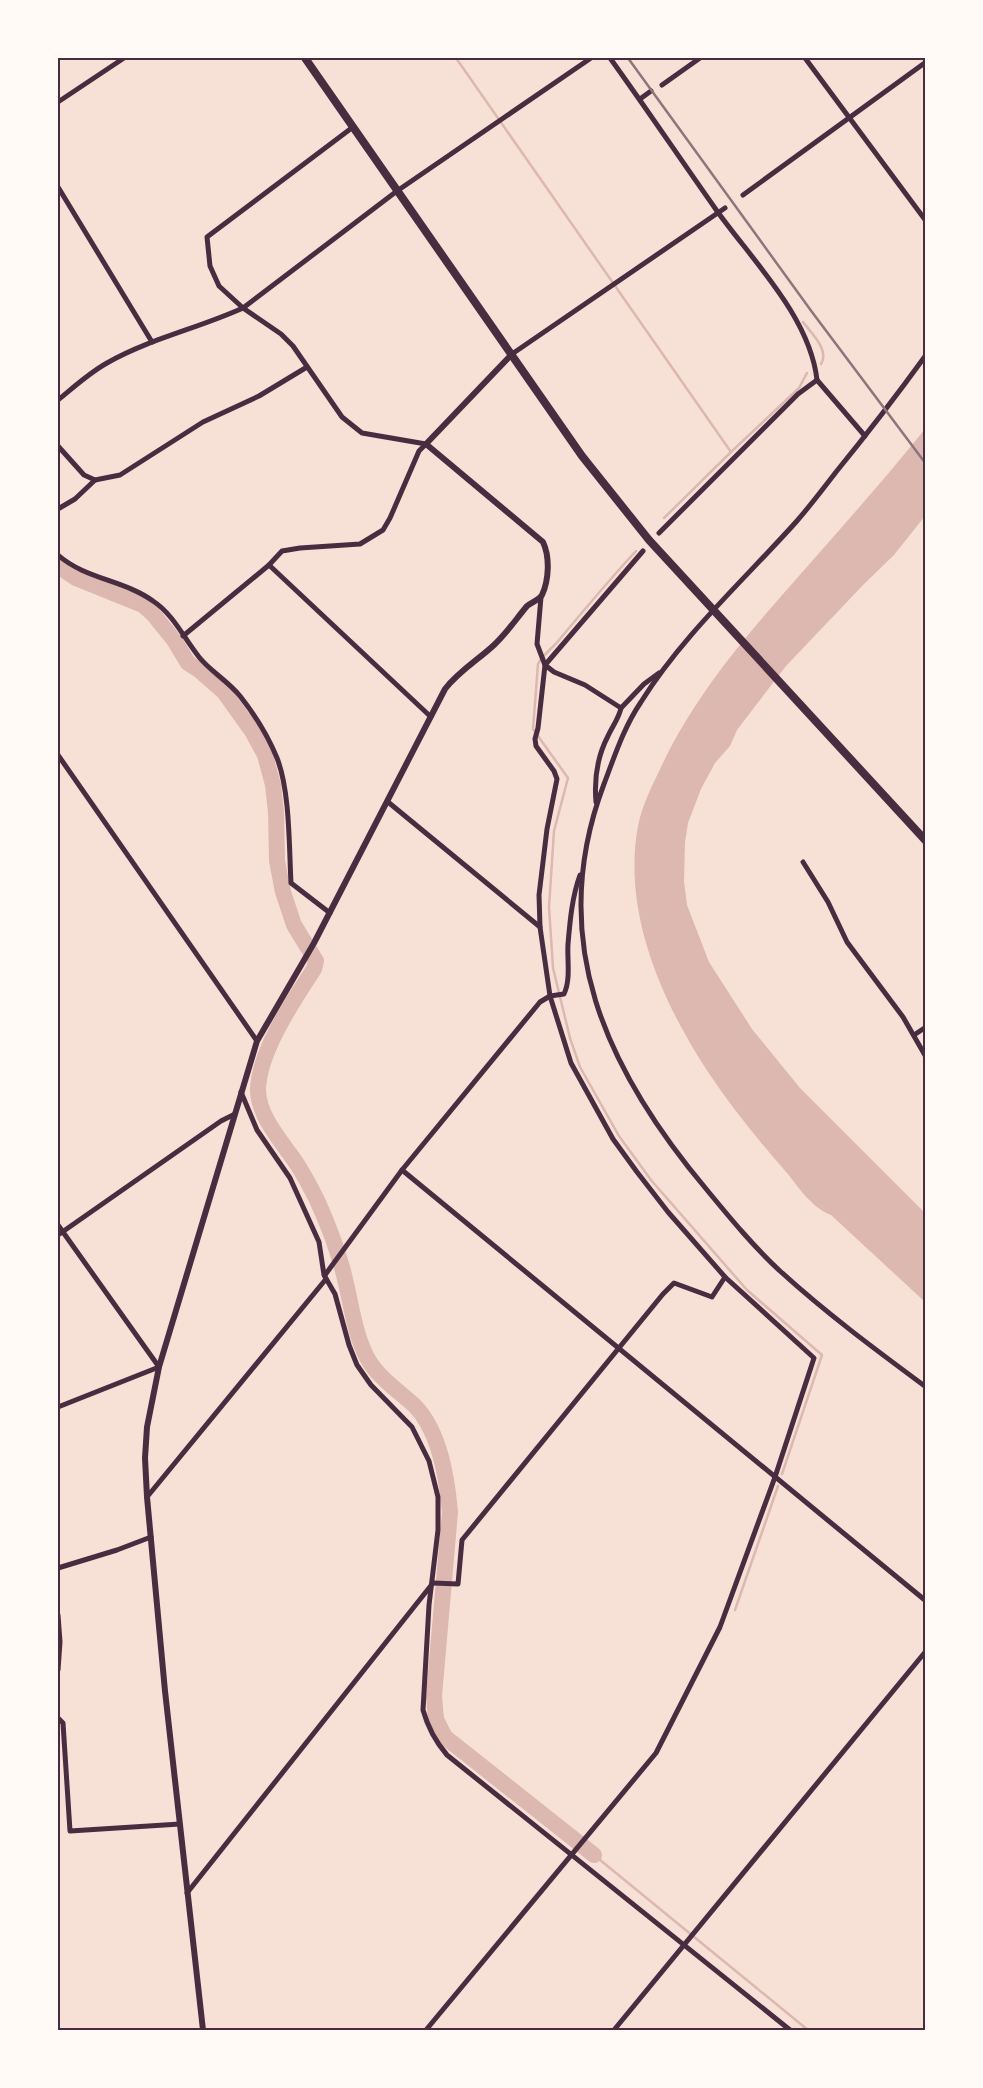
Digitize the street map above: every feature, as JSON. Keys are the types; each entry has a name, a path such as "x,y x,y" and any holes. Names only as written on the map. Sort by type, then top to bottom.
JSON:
{"main road":[{"path":"305,58 582,456 649,540 926,841"}],"street":[{"path":"58,102 124,58"},
{"path":"58,400 108,362 152,342 216,320 243,308 397,190 591,58"},
{"path":"610,58 717,212 778,293 800,327 815,364 816,380 865,436"},
{"path":"662,85 700,58"},
{"path":"805,58 926,221"},
{"path":"743,195 926,62"},
{"path":"640,99 651,91"},
{"path":"354,127 207,237 210,266 214,277 219,286 243,308 281,334 293,346 333,407 351,426 362,433 426,444 543,542 547,552 546,585 541,597 538,644 545,665 535,739 536,746 554,771 557,779 546,829 541,866 540,927 550,996 571,1063 593,1106 613,1139 668,1212 726,1277 814,1358 775,1477 720,1627 656,1753 426,2030"},
{"path":"58,187 152,342"},
{"path":"183,636 269,565 282,551 360,544 383,530 419,451 512,354 725,208"},
{"path":"147,1497 325,1277 343,1248 402,1170 540,1002 550,996 564,994 567,987 568,944 574,890 582,867 596,803 623,732 641,701 664,670 800,518 890,405 926,355"},
{"path":"58,509 75,499 95,480 120,475 203,422 259,396 307,367"},
{"path":"659,533 798,394 816,380"},
{"path":"58,446 84,474 95,480"},
{"path":"545,665 643,551"},
{"path":"58,555 80,570 133,590 153,601 166,612 200,658 239,694 262,729 278,760 287,802 292,883 330,913"},
{"path":"269,565 431,718"},
{"path":"203,2030 187,1894 147,1497 146,1440 159,1367 257,1041 314,944 446,689 455,676 493,646 528,605 541,597"},
{"path":"545,665 554,672 585,684 621,708"},
{"path":"596,803 597,765 606,738 621,708 644,684 664,670"},
{"path":"58,755 257,1041"},
{"path":"388,802 540,927"},
{"path":"803,862 828,902 847,942 914,1035 926,1057"},
{"path":"582,867 581,912 584,950 590,980 612,1048 647,1112 703,1185 778,1269 859,1338 926,1387"},
{"path":"914,1035 926,1027"},
{"path":"242,1092 257,1130 290,1178 320,1242 325,1277 336,1294 349,1345 357,1365 371,1385 412,1427 428,1461 439,1507 435,1583 430,1605 423,1694 423,1710 427,1726 447,1755 575,1852 790,2030"},
{"path":"60,1233 221,1121 235,1114"},
{"path":"402,1170 926,1601"},
{"path":"58,1225 60,1233 159,1367"},
{"path":"435,1583 458,1584 462,1540 674,1283 712,1297 726,1277"},
{"path":"58,1407 159,1367"},
{"path":"58,1568 117,1550 151,1537"},
{"path":"187,1894 435,1583"},
{"path":"58,1615 60,1627 58,1670"},
{"path":"614,2030 926,1651"},
{"path":"58,1718 63,1723 70,1831 180,1824"}],"shaded area":[{"path":"925,429 925,516 894,555 786,666 737,730 730,746 715,763 701,789 688,823 685,842 684,881 687,905 709,962 752,1029 800,1088 925,1213 925,1302 831,1215 818,1208 806,1197 746,1124 708,1072 675,1016 661,986 650,955 641,923 636,891 635,858 638,826 648,795 676,738 706,689 759,621"}],"waterway":[{"path":"456,58 731,452 664,518"},
{"path":"803,322 815,336 821,347 823,353 821,364"},
{"path":"731,452 799,388 807,373"},
{"path":"636,551 542,657 538,664 533,729 568,778 554,831 549,907 553,968 570,1038 580,1067 619,1136 651,1180 747,1290 822,1355 782,1474"},
{"path":"58,566 76,578 143,605 153,614 174,640 188,663 224,692 252,731 265,755 273,785 276,812 277,861 283,892 294,925 316,961 314,969 287,1012 270,1044 260,1076 259,1101 267,1120 297,1164 324,1215 341,1264 355,1326 363,1350 379,1374 415,1406 424,1417 431,1429 441,1456 450,1512 434,1696 436,1719 445,1737 594,1855"},
{"path":"735,1610 778,1486"},
{"path":"594,1855 808,2030"}],"railway":[{"path":"628,58 812,312 926,464"}]}
